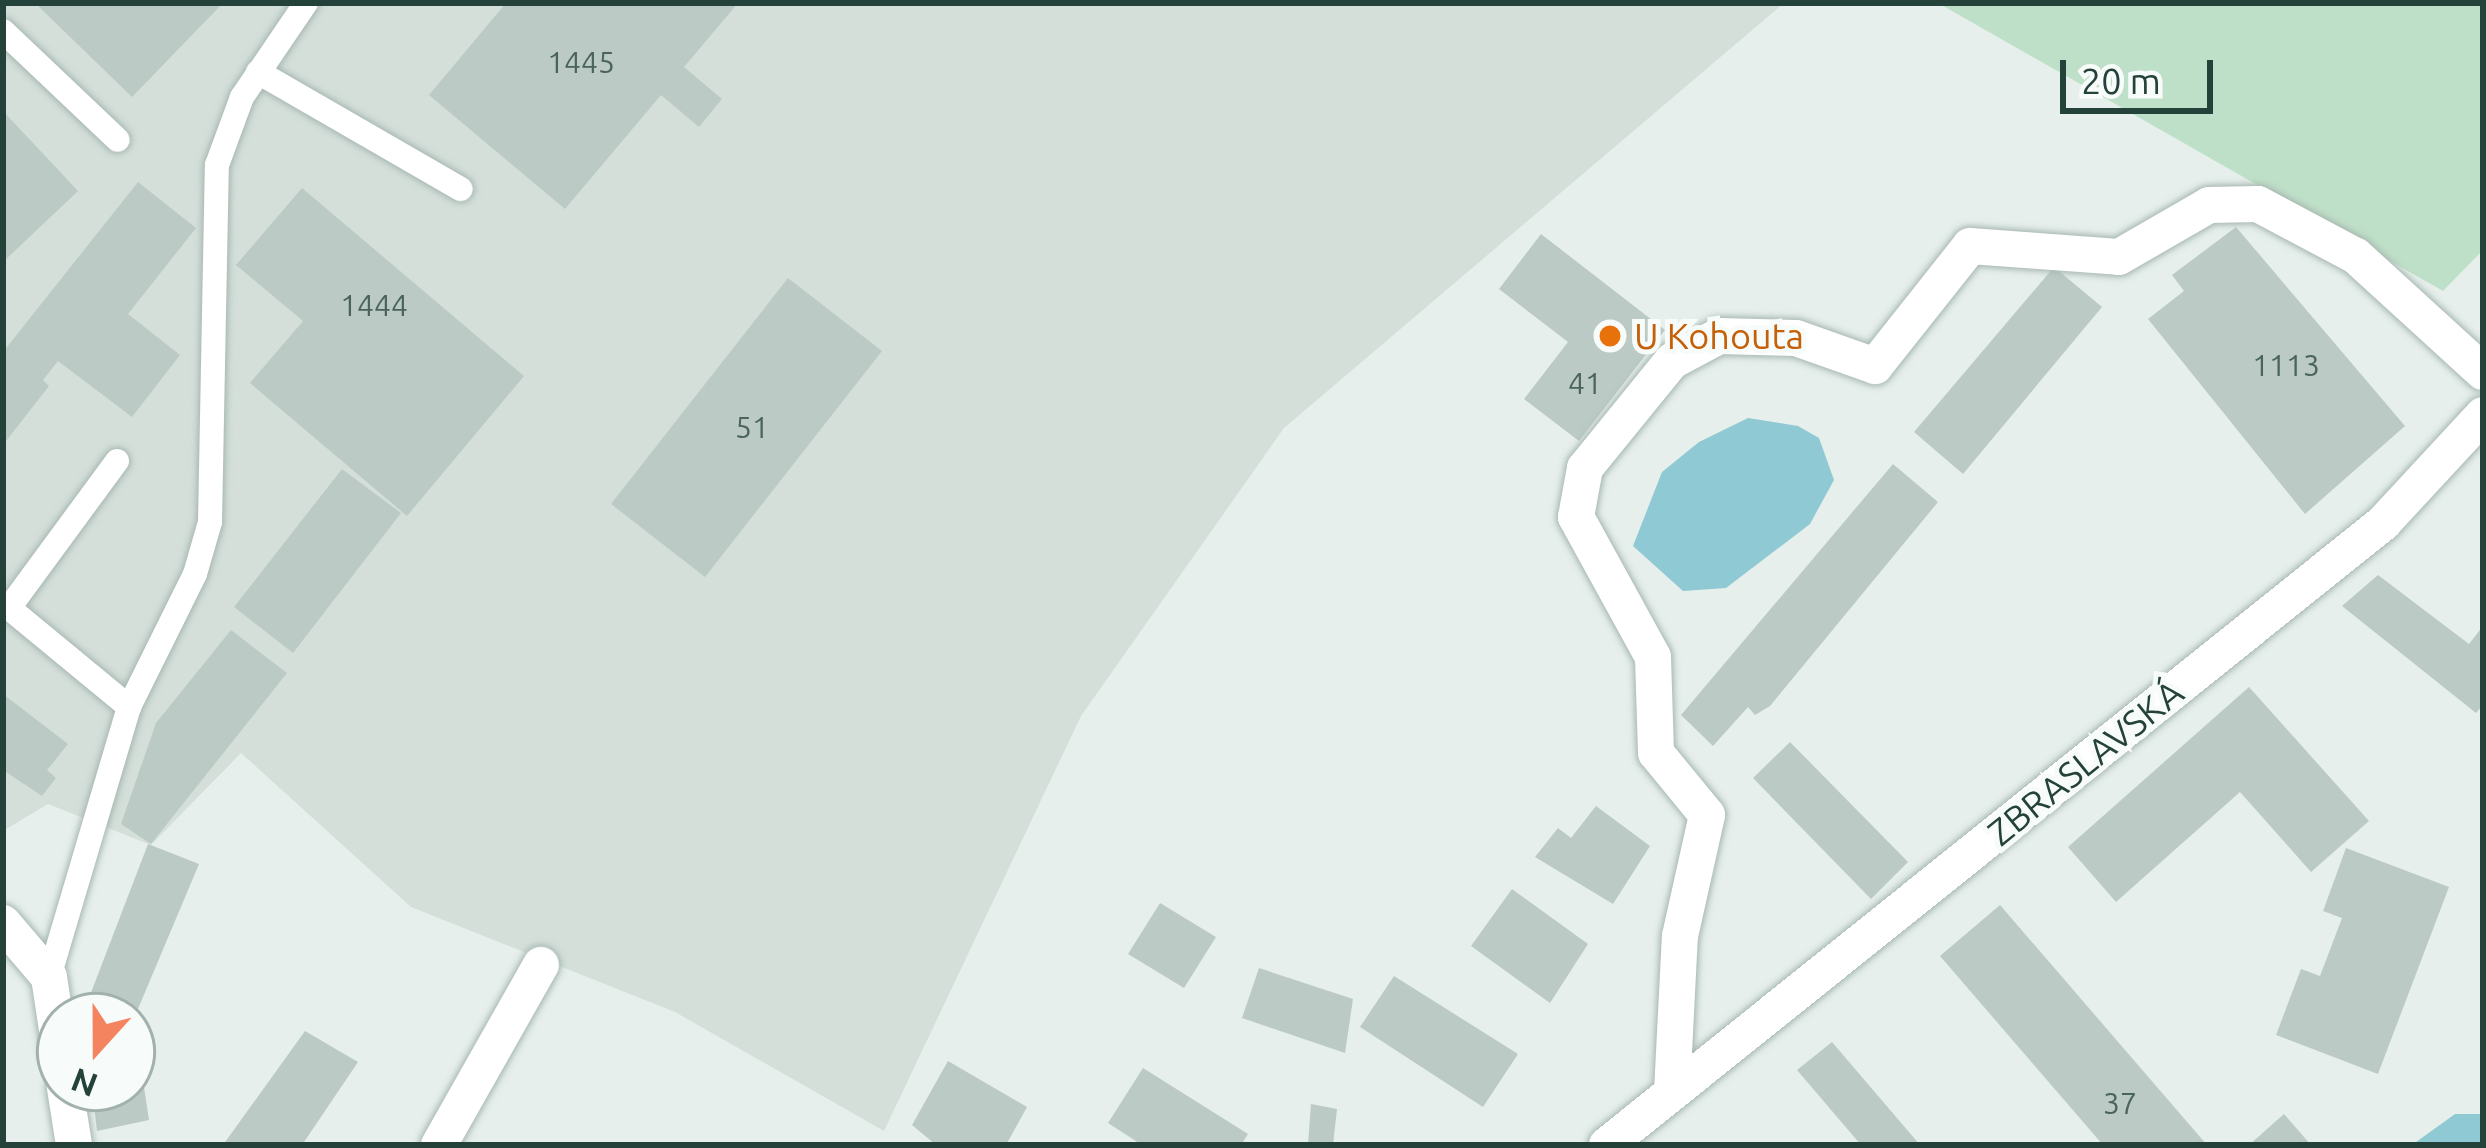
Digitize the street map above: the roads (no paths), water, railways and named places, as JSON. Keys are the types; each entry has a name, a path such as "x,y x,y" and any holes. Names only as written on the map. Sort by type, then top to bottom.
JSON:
{"street":[{"path":"1672,1092 1680,936 1707,815 1656,753 1653,657 1576,517 1585,468 1672,362 1719,336 1796,338 1875,366 1970,245 2119,257 2209,205 2258,204 2356,256 2483,372"},
{"name":"ZBRASLAVSKÁ","path":"1607,1145 2383,524 2483,415"},
{"path":"3,923 50,977 52,992"},
{"path":"439,1145 541,964"},
{"path":"69,1112 74,1145"}],"lane":[{"path":"50,977 129,707 195,574 210,522 217,164 258,72 306,3"},
{"path":"3,32 118,140"},
{"path":"258,72 460,189"},
{"path":"117,461 9,608 129,707"}],"water":[{"path":"1748,418 1798,426 1819,438 1834,480 1810,524 1726,588 1683,591 1633,546 1662,472 1699,442"},
{"path":"2455,1114 2483,1114 2483,1145 2412,1145"}],"place":[{"name":"U Kohouta","path":"1610,336"}]}
